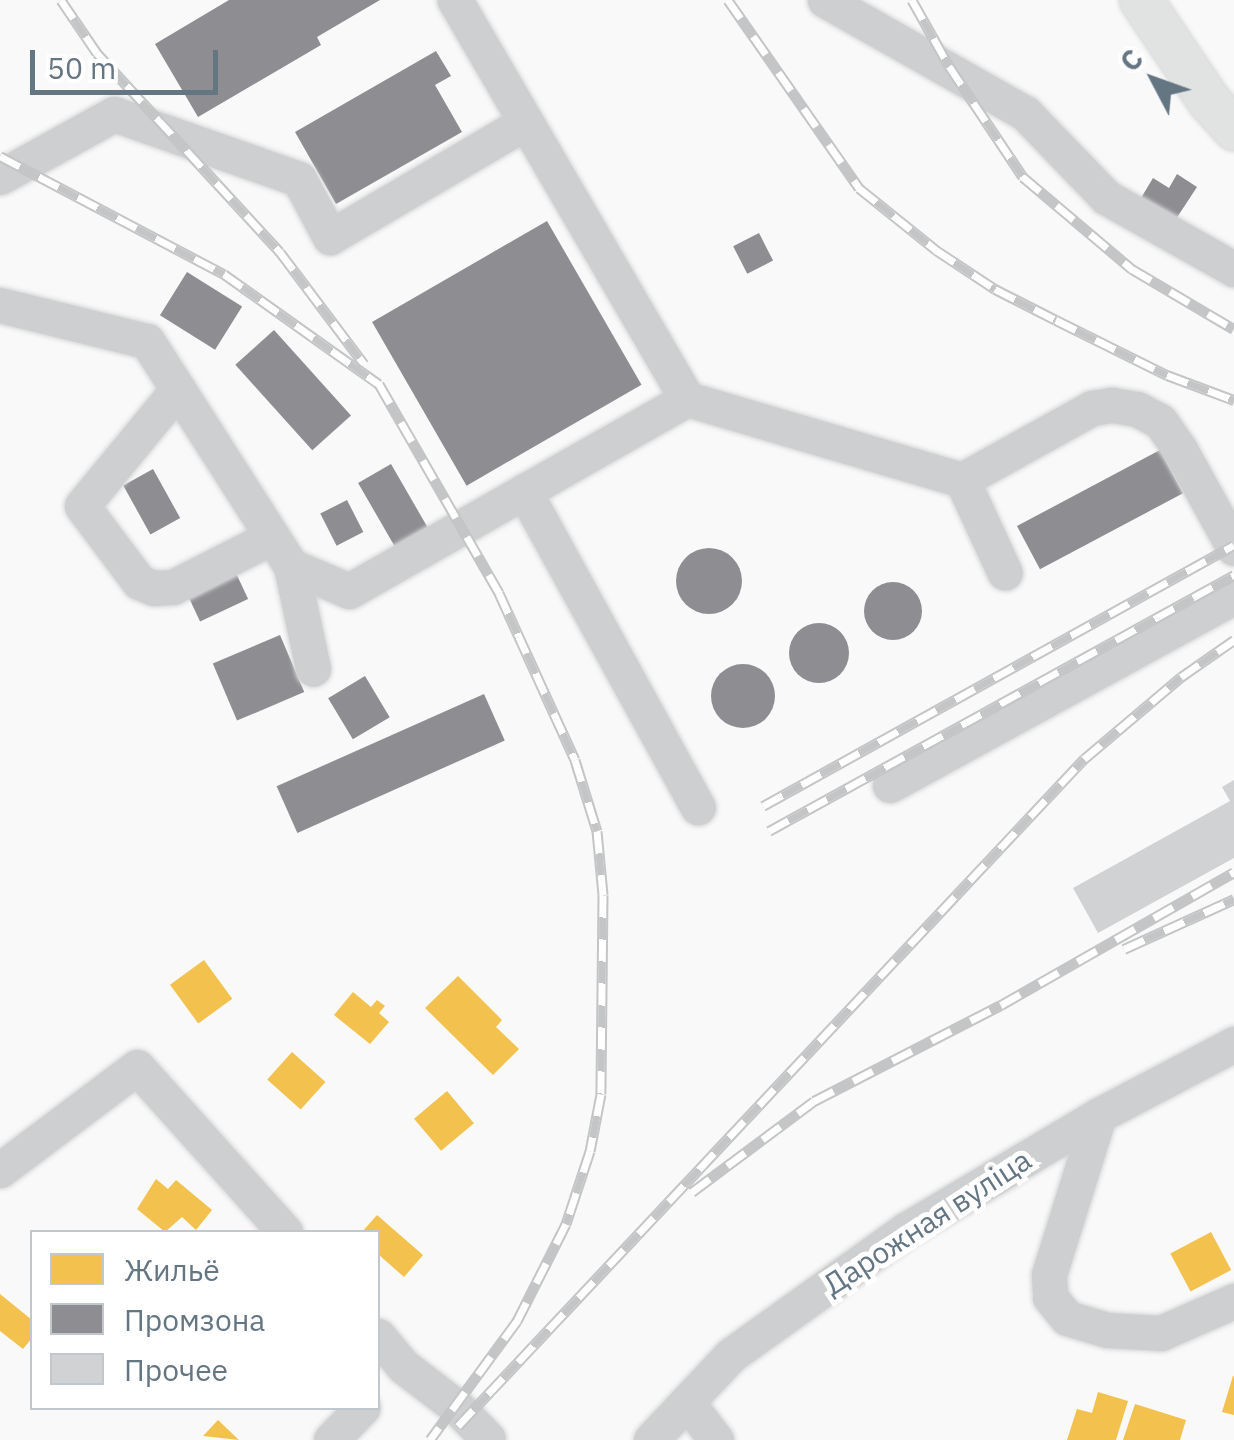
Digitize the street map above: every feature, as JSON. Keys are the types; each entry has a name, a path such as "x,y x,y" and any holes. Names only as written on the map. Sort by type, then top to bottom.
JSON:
{"main road":[{"path":"1141,0 1209,101 1234,129"}],"street":[{"path":"456,0 686,398 962,480 1092,408 1112,404 1138,409 1160,421 1234,548"},
{"path":"825,0 1025,113 1106,198 1234,269"},
{"path":"0,177 114,114 298,179 330,237 526,122"},
{"path":"0,306 147,340 291,566 314,669"},
{"path":"178,389 82,506 139,582 154,588 192,578 272,536"},
{"path":"291,566 350,592 686,398"},
{"path":"962,480 1005,573"},
{"path":"524,491 698,808"},
{"path":"890,785 1234,597"},
{"name":"Дарожная вуліца","path":"651,1440 731,1354 906,1230 1100,1114 1234,1044"},
{"path":"0,1170 137,1067 283,1230"},
{"path":"1100,1114 1049,1276 1050,1297 1067,1318 1107,1330 1161,1333 1234,1301"},
{"path":"380,1338 404,1366 458,1408 488,1440"},
{"path":"380,1390 404,1366"},
{"path":"687,1402 716,1440"},
{"path":"330,1440 360,1410"}],"building: Жильё":[{"path":"204,960 232,999 198,1024 170,985"},
{"path":"458,976 502,1020 496,1027 519,1049 493,1075 425,1008"},
{"path":"353,992 371,1007 377,1000 385,1006 379,1013 389,1022 370,1044 334,1015"},
{"path":"292,1052 325,1082 301,1110 267,1079"},
{"path":"447,1091 474,1123 441,1151 414,1119"},
{"path":"156,1179 168,1189 176,1180 212,1210 196,1230 182,1217 163,1230 137,1209"},
{"path":"377,1215 423,1255 404,1277 380,1256 380,1230 364,1230"},
{"path":"1211,1232 1231,1270 1191,1292 1170,1254"},
{"path":"0,1294 30,1318 30,1340 23,1349 0,1331"},
{"path":"1234,1376 1234,1415 1222,1412"},
{"path":"1098,1392 1128,1401 1116,1440 1067,1440 1077,1409 1092,1413"},
{"path":"1135,1404 1186,1420 1180,1440 1123,1440"},
{"path":"218,1420 239,1440 203,1436"}],"building: Промзона":[{"path":"229,0 380,0 317,37 321,45 198,117 155,44"},
{"path":"436,51 451,76 435,85 462,132 336,204 295,132"},
{"path":"1177,174 1197,187 1172,225 1138,203 1153,178 1169,188"},
{"path":"547,221 642,385 467,486 372,322"},
{"path":"759,233 773,261 747,274 733,246"},
{"path":"187,272 242,306 215,350 160,315"},
{"path":"274,330 351,415 312,450 235,365"},
{"path":"1160,450 1183,493 1040,569 1017,526"},
{"path":"391,464 431,533 398,552 358,483"},
{"path":"153,469 180,518 150,534 123,485"},
{"path":"347,500 363,532 337,546 320,514"},
{"path":"709,548 732,558 742,581 732,604 709,614 686,604 676,581 686,558"},
{"path":"235,571 248,599 200,621 187,593"},
{"path":"893,582 913,591 922,611 913,631 893,640 873,631 864,611 873,591"},
{"path":"819,623 840,632 849,653 840,674 819,683 798,674 789,653 798,632"},
{"path":"280,635 304,692 237,721 213,664"},
{"path":"743,664 765,674 775,696 765,718 743,728 721,718 711,696 721,674"},
{"path":"365,676 390,717 353,739 328,698"},
{"path":"484,694 505,741 297,833 277,786"}],"building: Прочее":[{"path":"1234,780 1234,858 1098,933 1073,888 1230,801 1222,787"}],"railway":[{"path":"61,0 97,53 280,252 364,364"},
{"path":"728,0 859,188 936,250 995,289 1056,320 1167,375 1234,400"},
{"path":"912,0 949,66 1023,177 1132,269 1234,329"},
{"path":"0,156 224,274 379,384 499,593 575,760 597,831 603,895 601,1094 590,1151 566,1224 517,1321 430,1440"},
{"path":"763,806 1234,545"},
{"path":"769,831 1234,575"},
{"path":"458,1426 1084,759 1181,677 1234,640"},
{"path":"692,1192 814,1101 1001,1005 1234,872"},
{"path":"1124,949 1234,899"}]}
